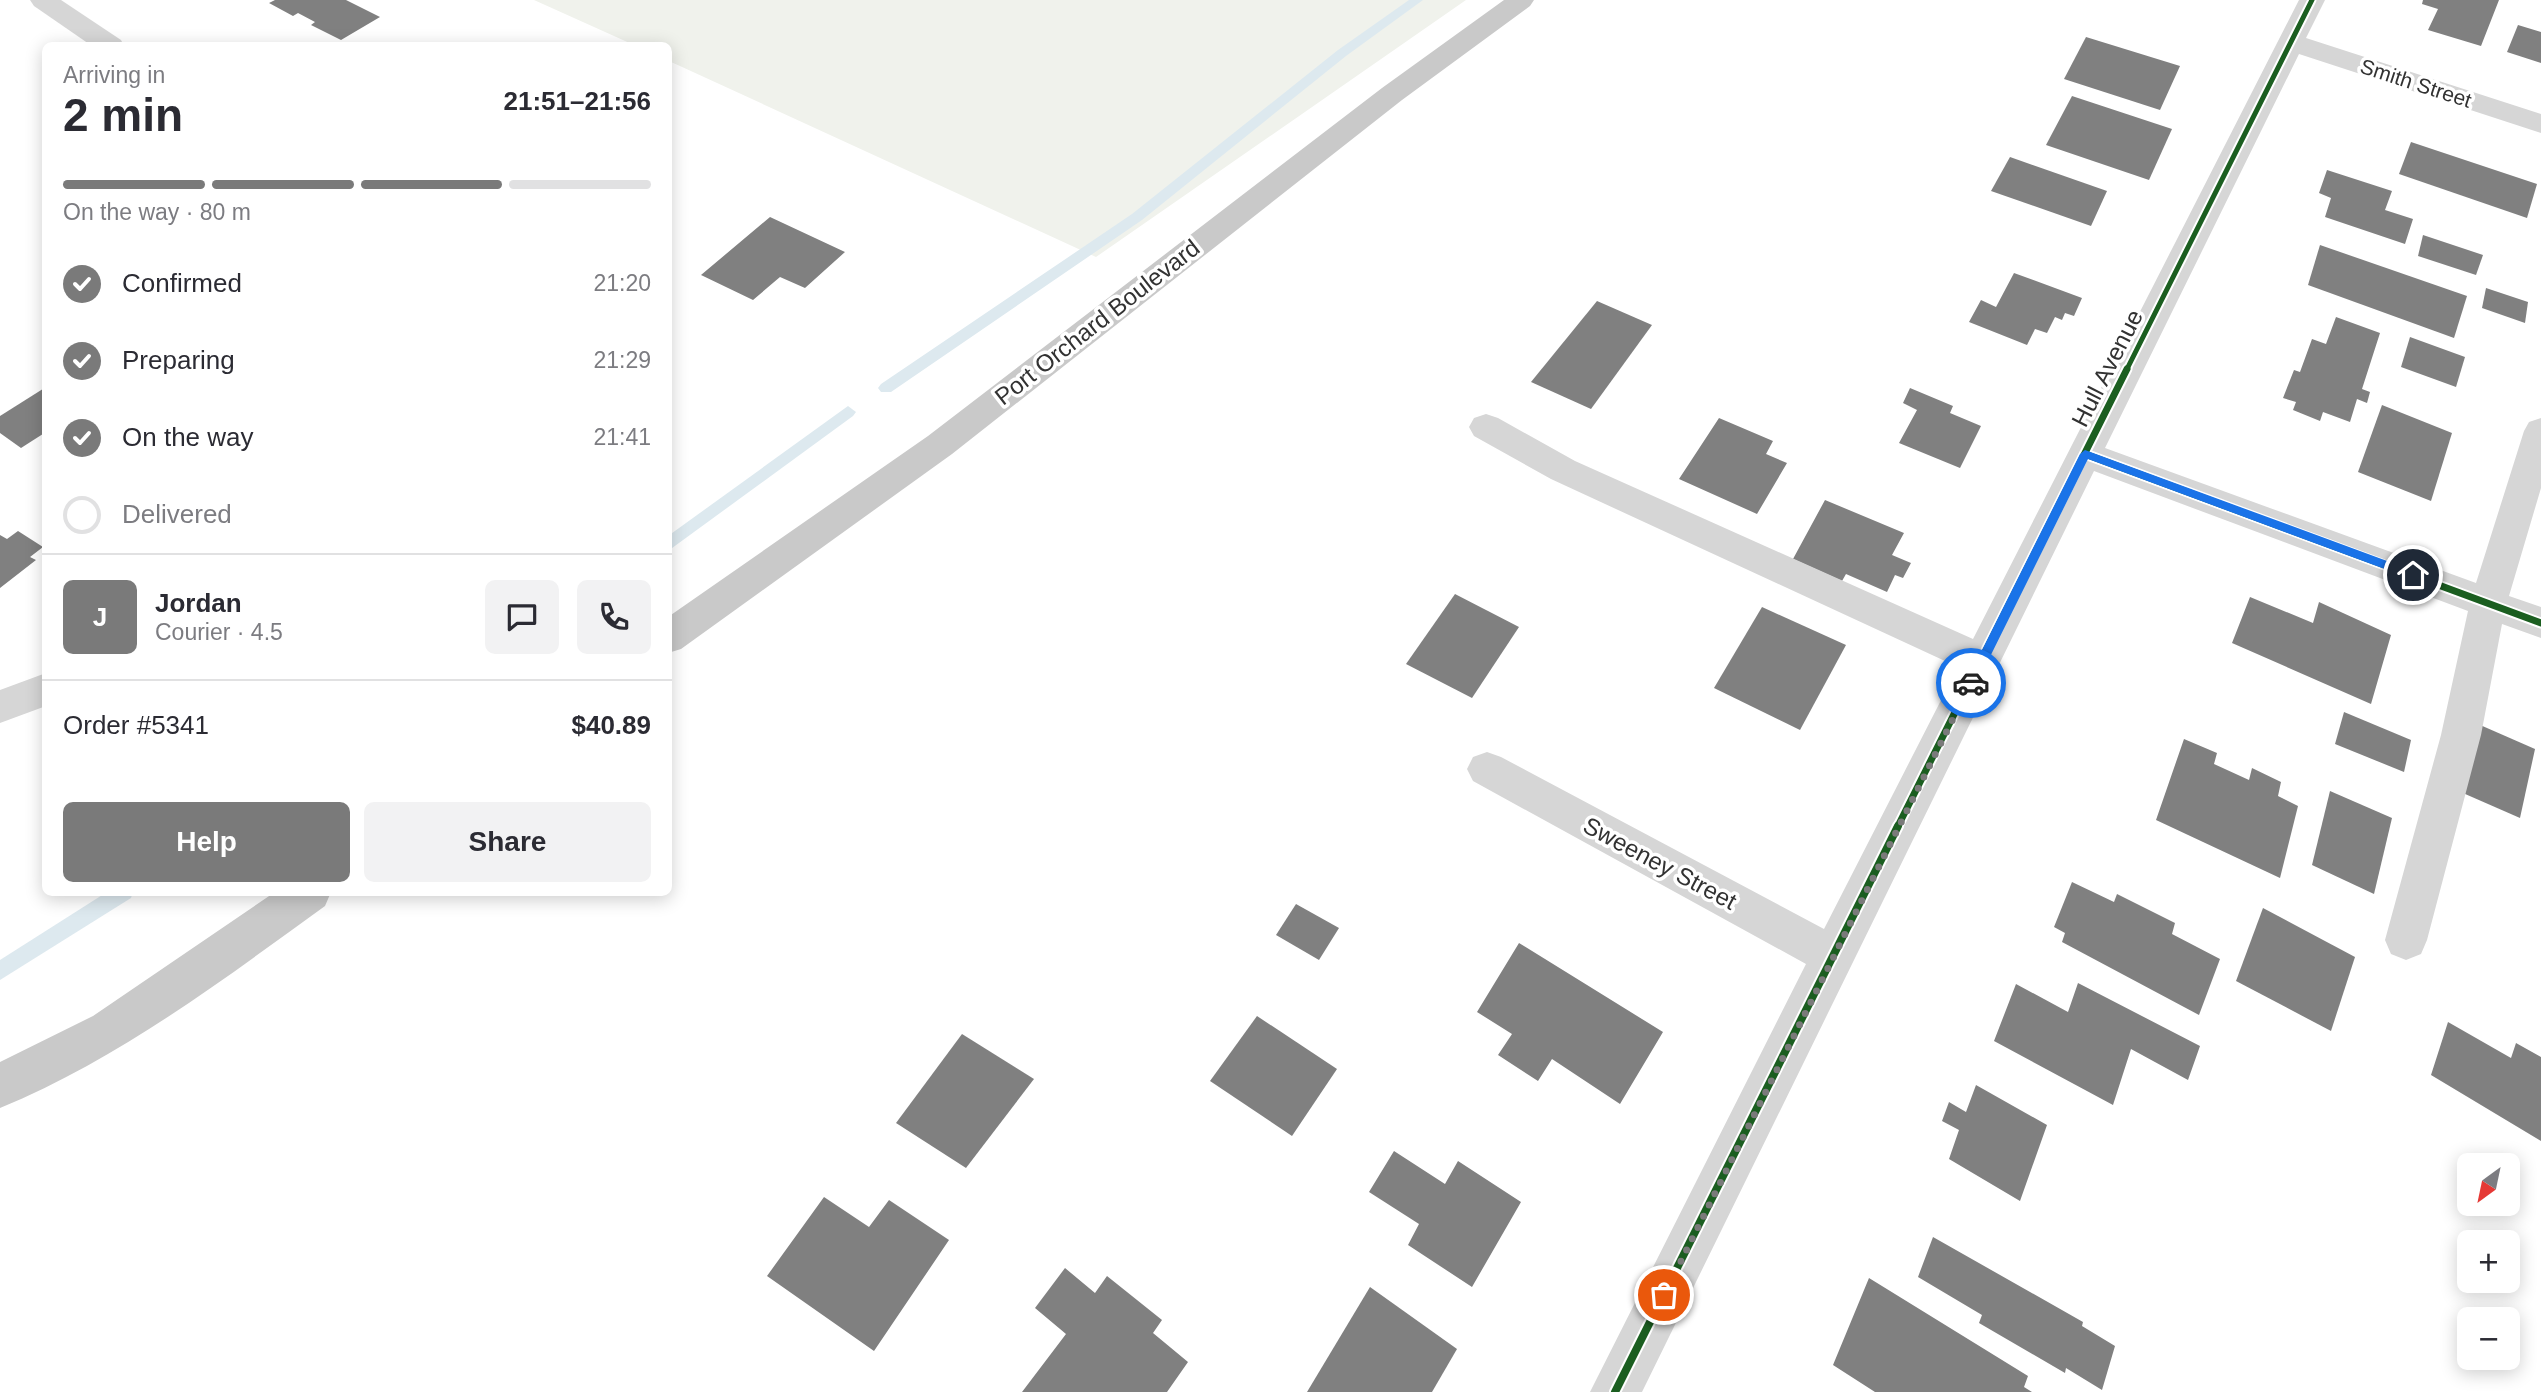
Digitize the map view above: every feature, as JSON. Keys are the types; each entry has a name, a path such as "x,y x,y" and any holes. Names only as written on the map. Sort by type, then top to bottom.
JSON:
{"main road":[{"name":"Port Orchard Boulevard","path":"672,635 940,445 1381,102 1521,0"},
{"path":"0,1086 109,1031 178,986 304,896"}],"street":[{"path":"43,0 105,42"},
{"name":"Hull Avenue","path":"1615,1392 2312,0"},
{"name":"Smith Street","path":"2290,42 2541,124"},
{"path":"1486,427 1563,470 1982,660"},
{"path":"2406,940 2461,735 2488,603 2541,431"},
{"path":"2085,454 2541,623"},
{"path":"0,707 42,691"},
{"name":"Sweeney Street","path":"1487,769 1834,957"}],"shaded area":[{"path":"534,0 1466,0 1096,257 672,62 672,42 627,42"}],"building":[{"path":"275,0 346,0 380,17 341,40 311,25 315,22 298,13 293,16 269,3"},
{"path":"2423,0 2499,0 2481,46 2428,30 2438,9 2422,4"},
{"path":"2518,25 2541,32 2541,63 2507,52"},
{"path":"2086,37 2180,66 2160,110 2064,79"},
{"path":"2072,96 2172,129 2149,180 2046,145"},
{"path":"2411,142 2537,184 2527,218 2399,174"},
{"path":"2010,157 2107,191 2091,226 1991,191"},
{"path":"2327,170 2392,191 2385,210 2413,219 2405,244 2325,217 2331,198 2319,193"},
{"path":"770,217 845,252 805,288 780,277 753,300 701,275"},
{"path":"2423,235 2483,255 2476,275 2418,256"},
{"path":"2320,245 2467,296 2454,338 2308,285"},
{"path":"2014,273 2082,298 2074,316 2065,313 2062,320 2055,317 2047,333 2035,329 2027,345 1969,322 1981,300 1996,307"},
{"path":"2486,288 2528,302 2525,323 2482,308"},
{"path":"1597,301 1652,325 1591,409 1531,382"},
{"path":"2336,317 2380,333 2362,389 2370,392 2367,403 2357,399 2350,422 2323,412 2320,421 2293,410 2296,402 2283,398 2294,370 2300,372 2312,339 2326,344"},
{"path":"2410,337 2465,357 2456,387 2401,367"},
{"path":"1910,388 1953,406 1950,413 1981,426 1960,468 1899,443 1917,410 1903,403"},
{"path":"42,390 42,435 21,448 0,433 0,416"},
{"path":"2382,405 2452,433 2431,501 2358,472"},
{"path":"1719,418 1773,441 1766,454 1787,463 1757,514 1679,479"},
{"path":"1825,500 1904,533 1892,555 1911,563 1903,578 1895,575 1887,592 1846,574 1842,581 1793,559"},
{"path":"18,531 42,548 30,557 36,560 0,588 0,535 7,539"},
{"path":"1455,594 1519,627 1472,698 1406,664"},
{"path":"2250,597 2313,623 2319,602 2391,635 2371,704 2232,643"},
{"path":"1762,607 1846,645 1800,730 1714,688"},
{"path":"2344,712 2411,740 2404,772 2335,744"},
{"path":"2471,721 2535,749 2520,818 2456,790"},
{"path":"2184,739 2217,753 2214,764 2249,780 2252,768 2281,782 2278,796 2298,806 2280,878 2156,820"},
{"path":"2330,791 2392,818 2374,894 2312,865"},
{"path":"2072,882 2114,902 2117,894 2175,923 2172,934 2220,959 2199,1015 2062,942 2065,933 2054,927"},
{"path":"1296,904 1339,928 1319,960 1276,935"},
{"path":"2263,908 2355,957 2331,1031 2236,981"},
{"path":"1519,943 1663,1032 1620,1104 1552,1059 1538,1081 1498,1055 1512,1034 1477,1012"},
{"path":"2078,983 2200,1046 2188,1080 2131,1049 2113,1105 1994,1041 2016,984 2068,1012"},
{"path":"1257,1016 1337,1069 1292,1136 1210,1081"},
{"path":"2448,1022 2511,1058 2516,1043 2541,1057 2541,1141 2431,1075"},
{"path":"962,1034 1034,1079 966,1168 896,1123"},
{"path":"1976,1085 2047,1125 2020,1201 1949,1159 1959,1130 1942,1121 1949,1102 1966,1112"},
{"path":"1394,1151 1445,1184 1458,1161 1521,1202 1472,1287 1408,1245 1419,1224 1369,1192"},
{"path":"824,1197 869,1227 889,1200 949,1240 874,1351 767,1276"},
{"path":"1933,1237 2083,1322 2082,1326 2115,1346 2102,1390 2066,1368 2065,1373 1979,1323 1982,1315 1918,1277"},
{"path":"1065,1268 1095,1293 1107,1276 1162,1320 1153,1333 1188,1362 1167,1392 1022,1392 1066,1334 1035,1308"},
{"path":"1869,1278 2028,1376 2024,1387 2032,1392 1875,1392 1833,1365"},
{"path":"1370,1287 1457,1349 1432,1392 1307,1392"}],"waterway":[{"path":"886,388 1137,217 1342,53 1417,0"},
{"path":"672,542 848,412"},
{"path":"0,971 118,896"}],"cycle path":[{"path":"1615,1392 2312,0"},
{"path":"2085,454 2541,623"}],"way so far":[{"path":"1664,1295 1971,683"}],"route":[{"path":"1971,683 2085,454 2413,575"}]}
